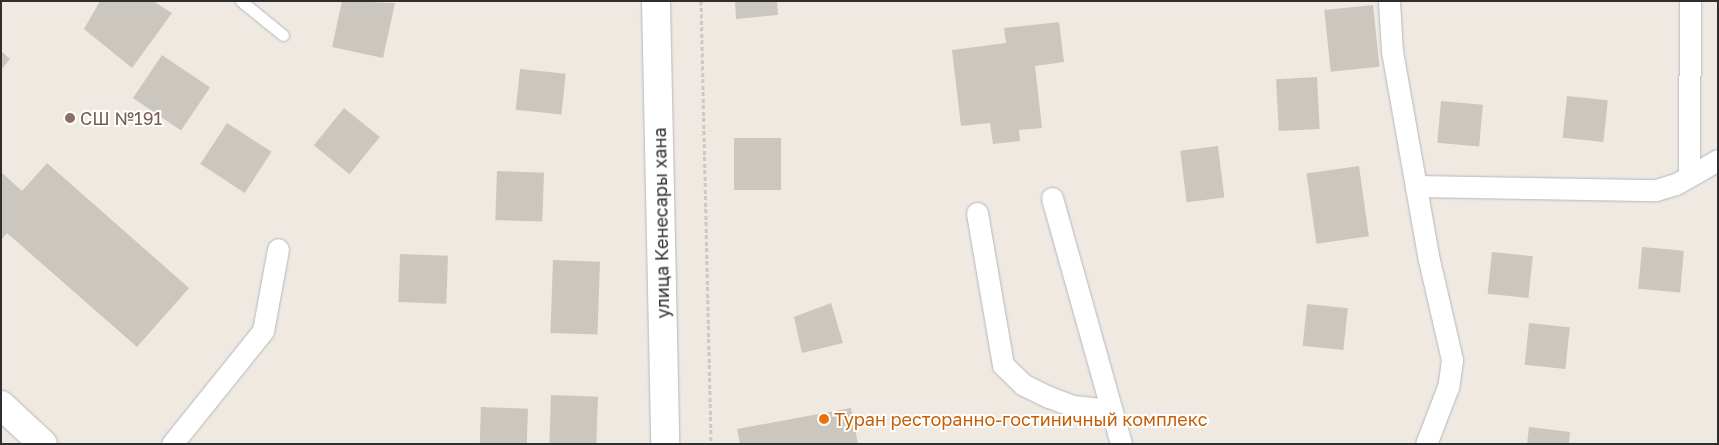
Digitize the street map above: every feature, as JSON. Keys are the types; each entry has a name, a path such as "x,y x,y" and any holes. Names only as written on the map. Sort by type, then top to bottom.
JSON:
{"street":[{"name":"улица Кенесары хана","path":"656,1 665,444"},
{"path":"1389,1 1392,52 1416,186 1452,360 1448,387 1426,444"},
{"path":"1689,175 1690,1"},
{"path":"1416,186 1656,190 1676,184 1718,160"},
{"path":"1052,198 1121,444"},
{"path":"977,212 1004,364 1024,385 1048,397 1073,406 1110,410"},
{"path":"172,444 263,331 278,249"},
{"path":"1,405 43,444"}],"lane":[{"path":"241,1 283,36"}],"path":[{"path":"701,1 711,444"}],"building":[{"path":"100,1 153,1 172,13 132,68 84,29"},
{"path":"342,1 395,3 383,58 332,47"},
{"path":"735,1 777,1 778,15 736,19"},
{"path":"1373,5 1379,67 1331,72 1324,10"},
{"path":"1059,22 1064,62 1035,66 1042,128 1019,130 1020,141 993,144 990,123 961,126 952,50 1006,43 1004,28"},
{"path":"1,51 10,59 1,70"},
{"path":"162,55 210,87 181,131 133,98"},
{"path":"520,69 566,74 561,115 516,110"},
{"path":"1317,77 1320,129 1279,131 1276,79"},
{"path":"1567,96 1608,100 1603,142 1563,138"},
{"path":"1441,101 1483,105 1479,147 1437,143"},
{"path":"344,108 380,137 350,174 314,145"},
{"path":"227,123 271,152 245,193 200,164"},
{"path":"734,138 781,138 781,190 734,190"},
{"path":"1218,146 1224,198 1187,202 1180,151"},
{"name":"СШ №191","path":"47,163 189,288 137,347 7,233 1,240 1,172 22,191"},
{"path":"1359,166 1369,236 1316,244 1307,173"},
{"path":"497,171 544,173 542,222 495,220"},
{"path":"1642,247 1684,251 1680,293 1638,289"},
{"path":"1492,252 1533,256 1528,298 1488,294"},
{"path":"400,254 448,256 446,304 398,302"},
{"path":"553,260 600,262 597,335 550,333"},
{"path":"831,303 843,343 802,353 794,317"},
{"path":"1307,304 1348,308 1343,350 1303,346"},
{"path":"1529,323 1570,327 1565,369 1525,365"},
{"path":"551,395 598,397 596,444 549,443"},
{"path":"481,407 528,409 527,444 480,444"},
{"name":"Туран ресторанно-гостиничный комплекс","path":"851,408 858,444 740,444 737,429"},
{"path":"1529,427 1570,432 1569,444 1527,444"}],"place":[{"name":"СШ №191","path":"70,118"},
{"name":"Туран ресторанно-гостиничный комплекс","path":"824,419"}]}
